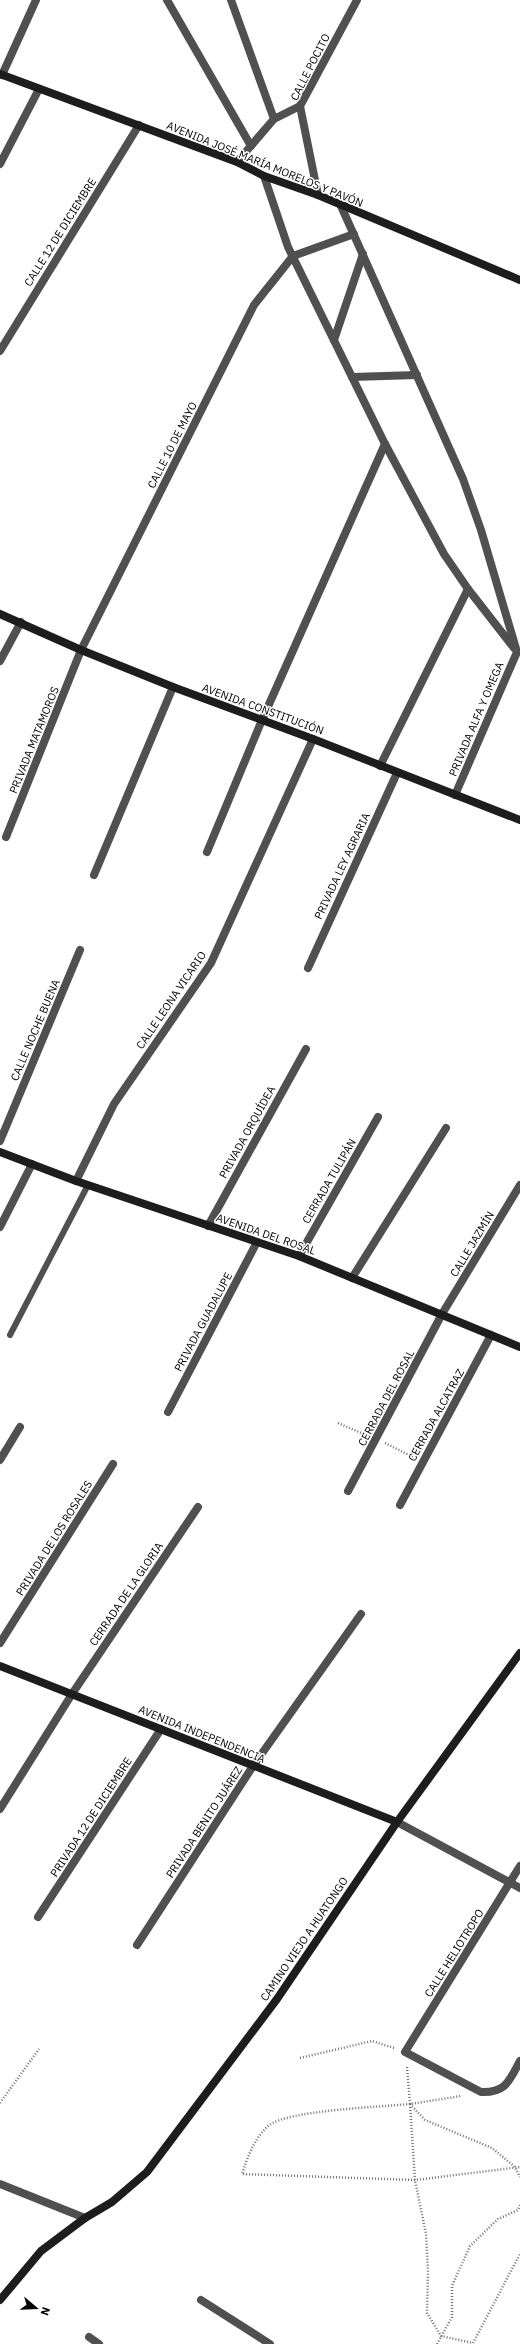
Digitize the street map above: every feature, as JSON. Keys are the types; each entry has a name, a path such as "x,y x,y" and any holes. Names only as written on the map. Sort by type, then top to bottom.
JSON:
{"main road":[{"name":"AVENIDA JOSÉ MARÍA MORELOS Y PAVÓN","path":"1,74 139,124 236,162 264,176 318,195 341,206 520,280"},
{"name":"AVENIDA CONSTITUCIÓN","path":"0,614 21,622 81,650 173,687 314,739 520,820"},
{"name":"AVENIDA DEL ROSAL","path":"0,1152 76,1181 299,1256 442,1314 520,1348"},
{"name":"CAMINO VIEJO A HUATONGO","path":"1,2296 41,2251 85,2218 112,2202 147,2172 277,1999 397,1822 520,1653"},
{"name":"AVENIDA INDEPENDENCIA","path":"0,1666 397,1822"}],"street":[{"path":"1,74 36,0"},
{"path":"167,0 251,146"},
{"path":"231,0 274,119"},
{"name":"CALLE POCITO","path":"318,195 300,106 357,0"},
{"path":"0,164 39,89"},
{"path":"236,162 274,119 300,106"},
{"name":"CALLE 12 DE DICIEMBRE","path":"0,351 139,124"},
{"path":"264,176 292,256 385,444 444,554 468,589 519,654"},
{"path":"341,206 463,479 481,530 519,654"},
{"path":"292,256 354,234"},
{"path":"334,340 363,254"},
{"name":"CALLE 10 DE MAYO","path":"81,650 254,305 292,256"},
{"path":"352,377 416,375"},
{"path":"207,852 262,720 385,444"},
{"path":"380,766 468,589"},
{"path":"0,662 21,622"},
{"name":"PRIVADA MATAMOROS","path":"6,837 81,650"},
{"name":"PRIVADA ALFA Y OMEGA","path":"456,795 519,654"},
{"path":"94,875 173,687"},
{"name":"CALLE LEONA VICARIO","path":"76,1181 114,1104 211,963 314,739"},
{"name":"PRIVADA LEY AGRARIA","path":"308,968 397,772"},
{"name":"CALLE NOCHE BUENA","path":"0,1141 80,950"},
{"name":"PRIVADA ORQUÍDEA","path":"208,1226 306,1049"},
{"name":"CERRADA TULIPÁN","path":"299,1256 378,1117"},
{"path":"352,1278 446,1128"},
{"path":"0,1227 32,1164"},
{"name":"CALLE JAZMÍN","path":"442,1314 520,1185"},
{"name":"PRIVADA GUADALUPE","path":"168,1412 258,1242"},
{"name":"CERRADA DEL ROSAL","path":"348,1491 442,1314"},
{"name":"CERRADA ALCATRAZ","path":"400,1505 492,1335"},
{"path":"0,1460 20,1427"},
{"name":"PRIVADA DE LOS ROSALES","path":"0,1643 113,1464"},
{"name":"CERRADA DE LA GLORIA","path":"0,1809 72,1694 198,1507"},
{"name":"PRIVADA BENITO JUÁREZ","path":"137,1945 253,1766 361,1614"},
{"name":"PRIVADA 12 DE DICIEMBRE","path":"38,1916 161,1729"},
{"path":"397,1822 520,1888"},
{"name":"CALLE HELIOTROPO","path":"406,2052 520,1866"},
{"path":"406,2052 481,2092 495,2092 507,2085 520,2061"},
{"path":"0,2184 85,2218"},
{"path":"201,2300 270,2344"},
{"path":"89,2337 100,2344"}],"lane":[{"path":"10,1335 88,1185"}],"path":[{"path":"300,2058 372,2041 406,2052 415,2180 426,2234 428,2272 427,2313 441,2336 472,2344 520,2254"},
{"path":"0,2103 39,2049"},
{"path":"481,2092 410,2104 293,2116 269,2125 252,2145 242,2174 415,2180 520,2167"},
{"path":"410,2104 425,2120 492,2148 515,2167 520,2177"},
{"path":"437,2344 452,2317 452,2286 470,2246 498,2219 518,2210 520,2205"}]}
